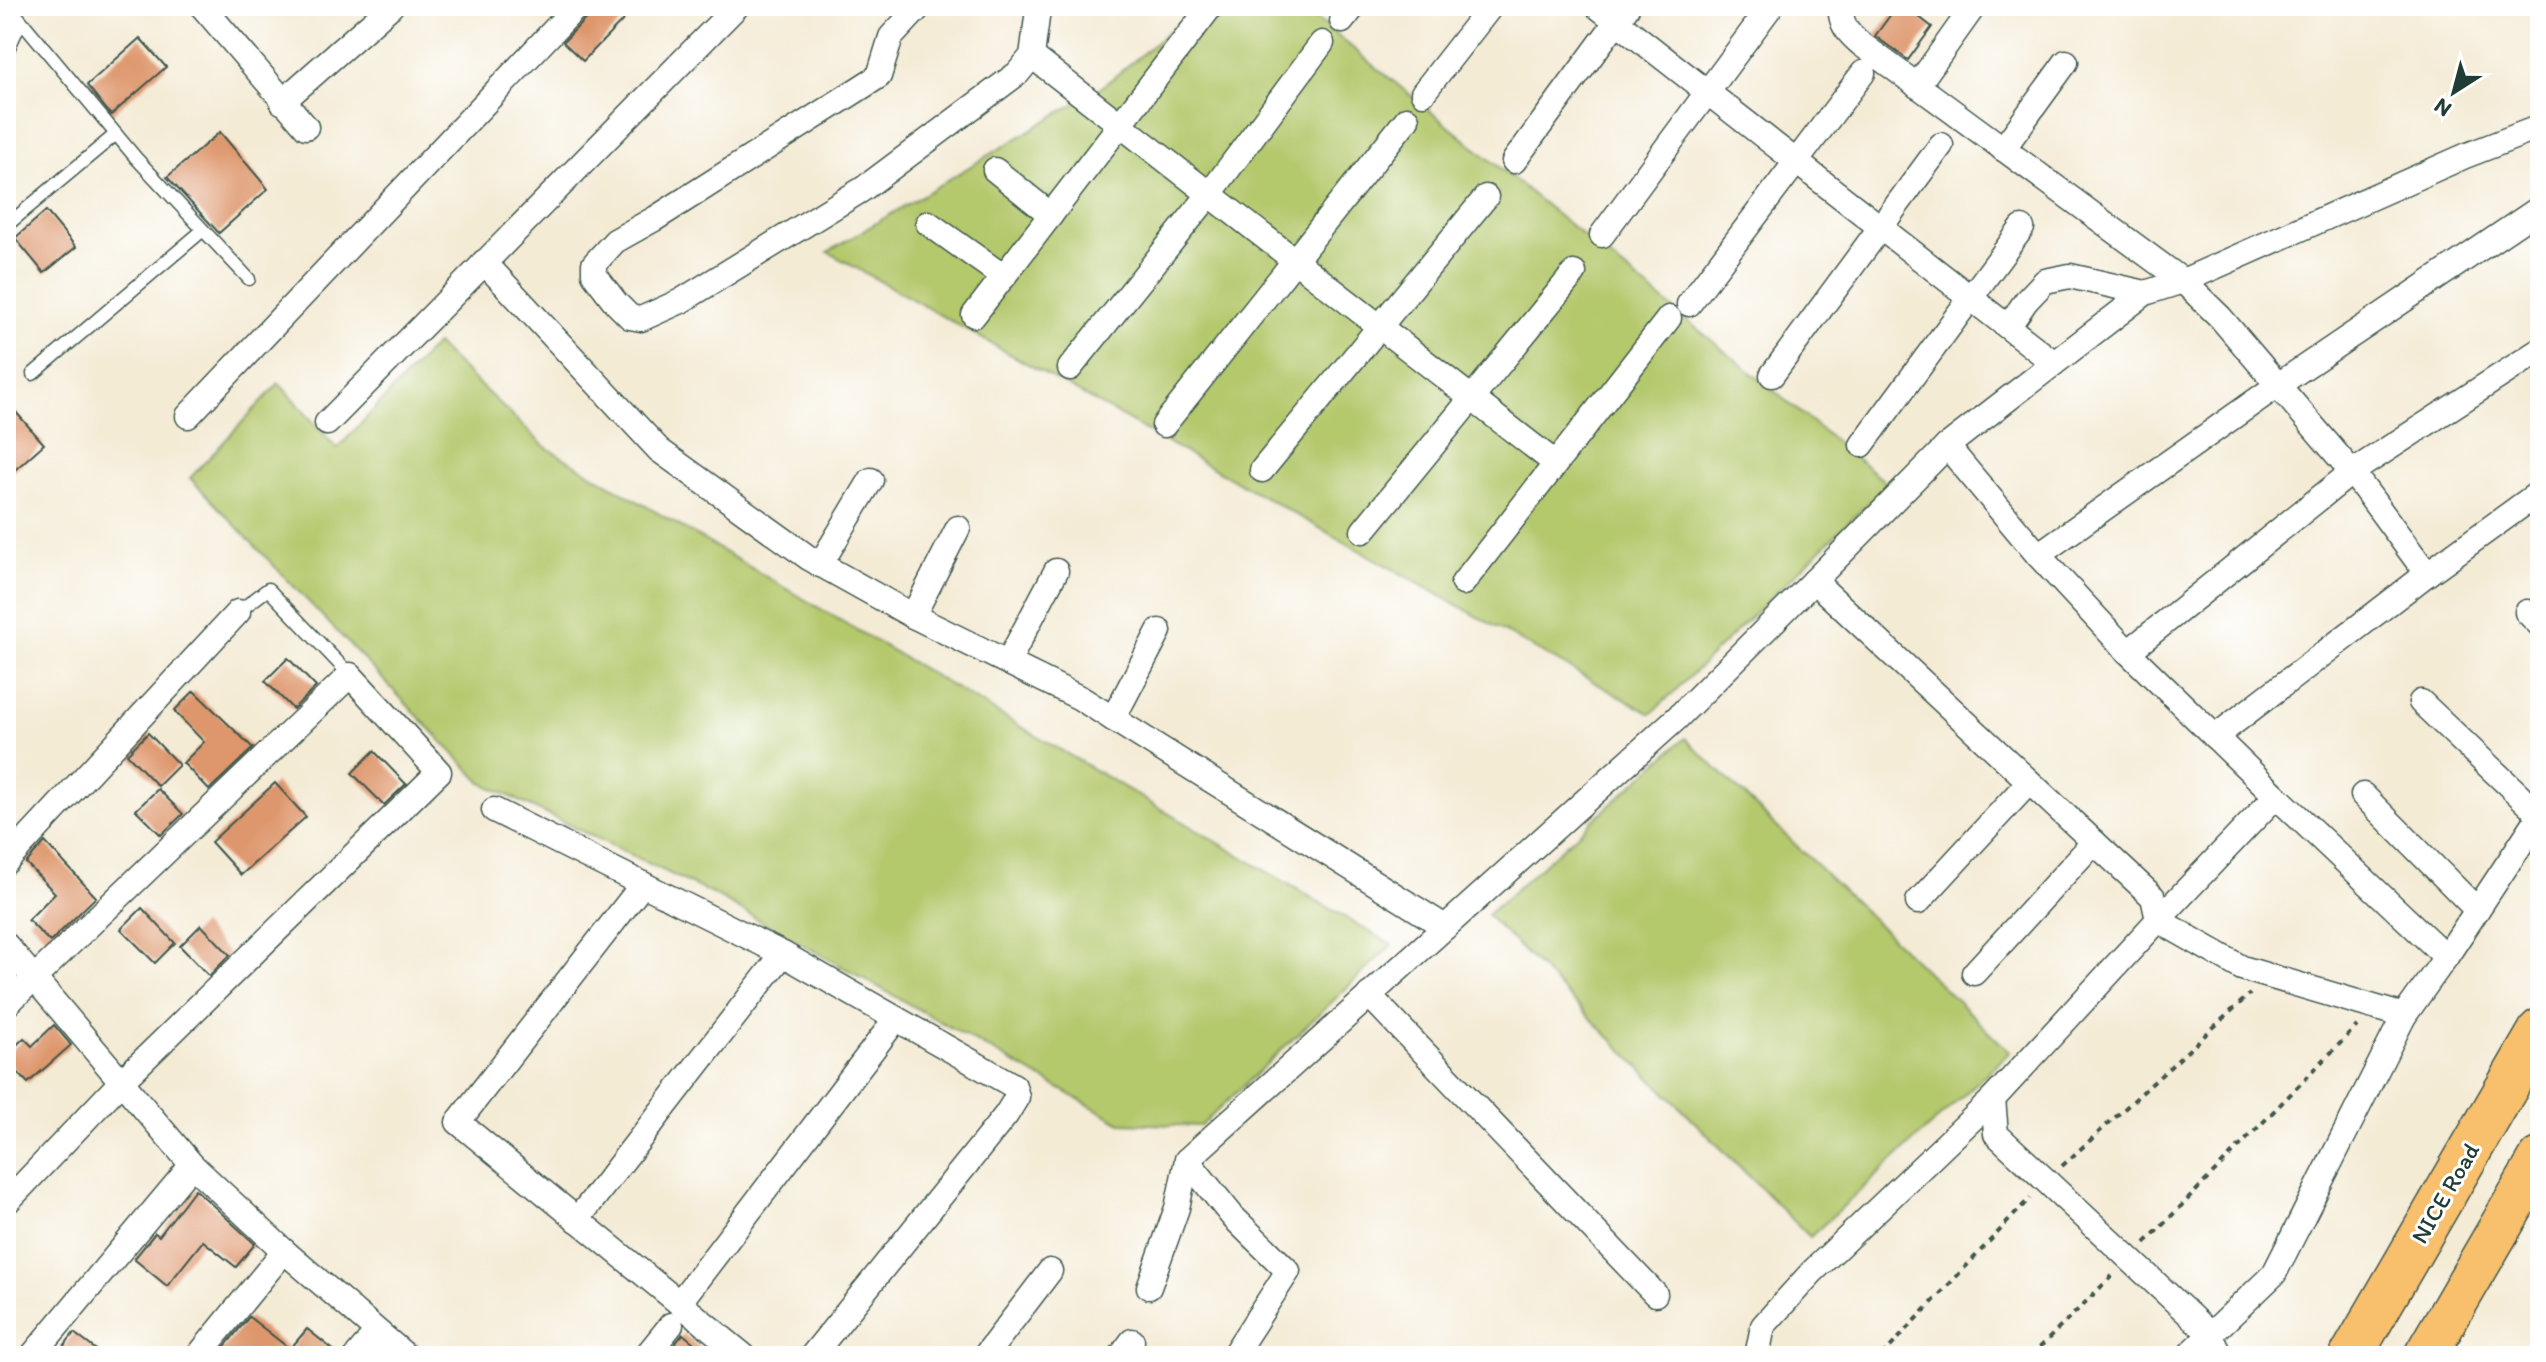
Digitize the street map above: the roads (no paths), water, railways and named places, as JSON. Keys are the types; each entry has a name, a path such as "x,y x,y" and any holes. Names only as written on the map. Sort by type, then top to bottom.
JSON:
{"highway":[{"name":"NICE Road","path":"2351,1356 2540,1030"},
{"path":"2425,1356 2540,1159"}],"street":[{"path":"282,102 391,6"},
{"path":"188,416 577,6"},
{"path":"327,423 737,6"},
{"path":"920,6 891,37 879,76 656,218 625,234 602,253 594,264 594,274 630,317 641,319 681,301 863,189 1018,73 1032,56 1038,7"},
{"path":"974,315 1211,6"},
{"path":"1423,93 1491,6"},
{"path":"1602,235 1771,6"},
{"path":"1840,6 1841,21 1847,32 2183,281 2220,317 2352,472 2427,574"},
{"path":"1917,86 1974,6"},
{"path":"212,10 282,102 306,127"},
{"path":"1514,161 1614,11 1707,92 2054,363"},
{"path":"1070,368 1209,195 1322,43"},
{"path":"1032,56 1555,463"},
{"path":"2003,149 2066,62"},
{"path":"1463,583 1863,73"},
{"path":"1164,425 1407,119"},
{"path":"1149,1287 1177,1208 1187,1160 1677,718 1947,446 2145,293 2183,281 2465,156 2540,127"},
{"path":"1772,375 1941,145"},
{"path":"995,170 1051,215"},
{"path":"1262,470 1486,197"},
{"path":"2038,555 2278,385 2540,208"},
{"path":"928,223 1004,277"},
{"path":"1862,445 2022,228"},
{"path":"484,262 659,450 820,565 913,616 1080,698 1445,927"},
{"path":"1363,531 1574,273"},
{"path":"2008,327 2045,281 2070,276 2145,293"},
{"path":"2128,652 2352,472 2540,350"},
{"path":"1947,446 2038,555 2128,652 2446,957"},
{"path":"820,565 871,480"},
{"path":"2215,737 2427,574 2540,492"},
{"path":"913,616 958,528"},
{"path":"1008,662 1056,571"},
{"path":"1814,581 2153,897 2158,920 2242,968 2404,1016"},
{"path":"6,862 238,612"},
{"path":"1113,719 1159,631"},
{"path":"6,1005 350,675 439,772 122,1081 6,1203"},
{"path":"2188,1356 2216,1345 2274,1274 2404,1016 2540,815 2421,702"},
{"path":"1918,902 2029,782"},
{"path":"2363,795 2477,910"},
{"path":"1757,1356 1763,1326 1812,1272 1993,1099 2276,796"},
{"path":"494,810 783,954 1014,1086 1017,1097 1006,1115 812,1356"},
{"path":"1974,973 2094,842"},
{"path":"643,884 458,1122 577,1220 675,1314 744,1356"},
{"path":"6,945 192,1165 284,1251 406,1356"},
{"path":"577,1220 783,954"},
{"path":"1369,995 1655,1294"},
{"path":"646,1356 896,1019"},
{"path":"1993,1099 1996,1134 2129,1258 2216,1345"},
{"path":"1187,1160 1233,1217 1288,1271 1233,1356"},
{"path":"32,1356 192,1165"},
{"path":"198,1356 284,1251"},
{"path":"985,1356 1050,1271"},
{"path":"357,1356 377,1332"}],"lane":[{"path":"9,6 116,134 249,279"},
{"path":"6,54 21,21"},
{"path":"6,226 116,134"},
{"path":"33,374 202,231"},
{"path":"238,612 268,589 350,675"}]}
